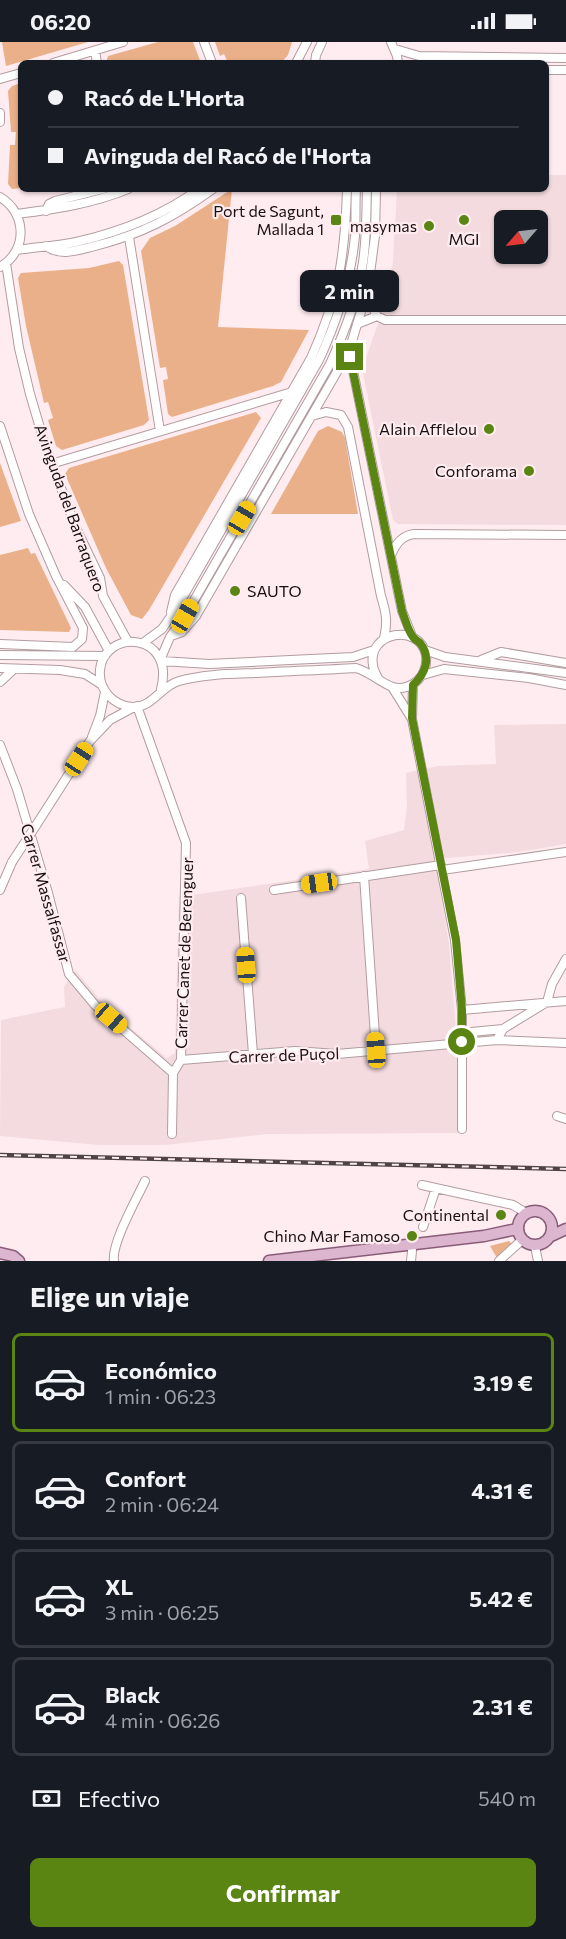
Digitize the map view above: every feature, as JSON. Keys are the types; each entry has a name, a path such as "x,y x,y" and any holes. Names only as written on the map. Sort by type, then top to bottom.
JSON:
{"main road":[{"path":"519,1235 519,1220 526,1213 537,1211 548,1216 551,1223 551,1236"},
{"path":"551,1223 566,1228"},
{"path":"269,1261 484,1236 519,1235 536,1246 566,1228"},
{"path":"329,1261 412,1256 519,1235"},
{"path":"1,1252 13,1256 18,1261"}],"street":[{"path":"64,60 123,42"},
{"path":"204,42 211,60"},
{"path":"298,60 306,42"},
{"path":"315,60 322,42"},
{"path":"393,45 420,56 566,58"},
{"path":"393,45 397,60"},
{"path":"95,51 96,60"},
{"path":"549,70 566,70"},
{"path":"0,79 18,74"},
{"path":"0,113 0,122"},
{"path":"46,210 49,204 55,201 91,192"},
{"path":"17,214 91,202 119,192"},
{"path":"17,250 75,242 126,228 162,213 194,192"},
{"path":"46,246 61,253 129,237 168,219 208,192"},
{"path":"169,618 176,592 292,392 325,327 334,299 346,237 347,192"},
{"path":"143,643 162,629 169,618 319,360 333,331 343,300 355,237 356,192"},
{"path":"162,660 170,637 185,616 320,383 343,335 363,267 367,192"},
{"path":"170,637 182,632 196,616 349,351 366,295 375,236 376,192"},
{"path":"0,197 9,203 17,214 21,232 17,250 3,265"},
{"path":"129,237 160,431"},
{"name":"Avinguda del Barraquero","path":"3,265 27,382 51,464 76,528 100,578 103,596 128,642"},
{"path":"366,295 377,316 385,320 566,320"},
{"path":"357,324 377,316"},
{"path":"349,351 402,611 412,636"},
{"path":"51,464 292,392"},
{"path":"312,416 326,412 341,415 348,427 381,596 387,614 384,639"},
{"path":"0,426 29,514 56,576 83,628 82,639 74,647 0,644"},
{"path":"391,555 395,544 406,535 414,534 566,535"},
{"path":"56,576 85,607 107,653"},
{"path":"162,660 209,664 353,657 374,650 384,639 398,633 412,636 420,642 424,650 427,663 423,675 413,685 403,688 392,687"},
{"path":"0,890 12,862 90,741 110,720 152,701 161,689 165,676 162,660 153,649 143,643 128,642 118,645 107,653 100,670 103,688 100,716 90,741"},
{"path":"374,650 372,664 378,678"},
{"path":"424,650 445,657 566,673"},
{"path":"481,660 501,652 566,663"},
{"path":"0,655 107,653"},
{"path":"0,668 60,670 85,675 103,688 113,700 123,705 136,707"},
{"path":"161,689 177,681 211,675 356,668 392,687 412,718"},
{"path":"0,682 14,669"},
{"path":"423,675 444,669 529,678 566,685"},
{"path":"413,685 412,718 456,940 462,1010 462,1129"},
{"name":"Carrer Canet de Berenguer","path":"136,707 186,843 181,1059 173,1073 172,1134"},
{"name":"Carrer Massalfassar","path":"0,745 17,789 69,974 95,1005 173,1073"},
{"path":"274,890 364,876 566,852"},
{"path":"364,876 376,1050"},
{"path":"241,898 253,1054"},
{"path":"497,1040 503,1029 547,1002 552,984 566,959"},
{"path":"462,1010 566,1001"},
{"name":"Carrer de Puçol","path":"181,1059 295,1051 337,1054 461,1038 503,1029"},
{"name":"Carrer de Puçol","path":"461,1038 566,1043"},
{"path":"114,1261 113,1255 124,1226 146,1181"},
{"path":"422,1185 513,1205 526,1213"},
{"path":"423,1227 436,1188"},
{"path":"499,1261 519,1235"},
{"path":"536,1246 538,1261"}],"shaded area":[{"path":"2,42 88,42 26,60 18,60 18,62 6,66"},
{"path":"158,42 193,42 200,60 107,60 108,56"},
{"path":"215,42 292,42 288,55 284,60 227,60 224,54 220,56"},
{"path":"18,84 18,188 12,189 8,184 10,145 15,145 16,132 11,132 8,91 12,86"},
{"path":"549,175 566,175 566,525 398,524 393,520 362,369 385,304 393,262 397,192 549,192"},
{"path":"227,192 232,192 218,327 309,330 281,382 172,417 168,414 163,380 168,379 166,367 160,368 141,251 150,238 175,226"},
{"path":"119,261 123,265 149,420 144,425 62,450 56,446 48,420 53,418 48,402 44,403 26,326 18,278 21,273 89,268"},
{"path":"256,412 261,418 149,610 142,619 131,615 106,568 65,474 69,468"},
{"path":"328,426 342,432 345,438 358,514 271,514 318,431"},
{"path":"0,463 21,521 0,527"},
{"path":"28,548 31,554 35,553 71,628 69,632 0,630 0,555"},
{"path":"566,724 566,844 519,852 435,859 449,944 464,1133 268,1134 165,1145 99,1145 0,1136 1,1020 65,1007 64,987 75,970 109,1010 167,1058 175,1053 179,897 369,869 365,841 404,830 407,806 406,773 438,766 496,764 494,725"},
{"path":"509,1241 512,1244 497,1258 490,1246"}],"railway":[{"path":"0,1155 566,1169"}],"place":[{"name":"Port de Sagunt, Mallada 1","path":"336,220"},
{"name":"MGI","path":"464,220"},
{"name":"masymas","path":"429,226"},
{"name":"Alain Afflelou","path":"489,429"},
{"name":"Conforama","path":"529,471"},
{"name":"SAUTO","path":"235,591"},
{"name":"Continental","path":"501,1215"},
{"name":"Chino Mar Famoso","path":"412,1236"}],"route":[{"path":"350,357 402,611 412,636 420,642 424,650 427,663 423,675 413,685 412,718 456,940 462,1010 462,1042"}]}
